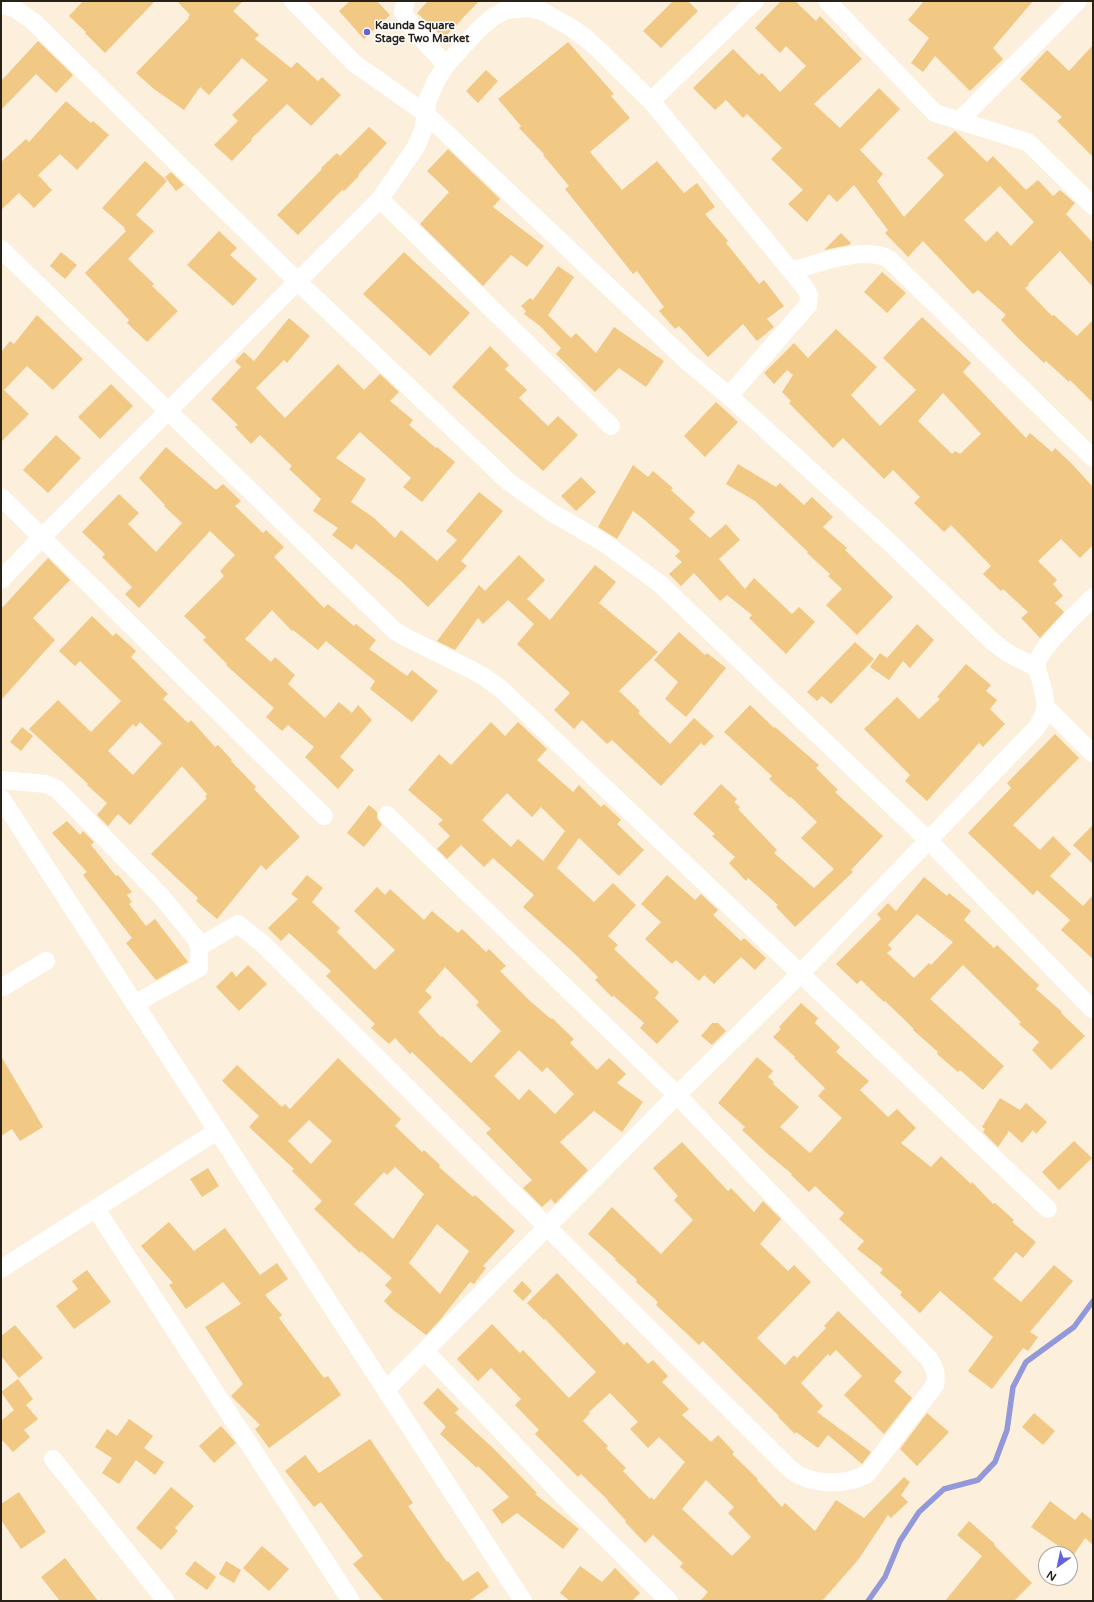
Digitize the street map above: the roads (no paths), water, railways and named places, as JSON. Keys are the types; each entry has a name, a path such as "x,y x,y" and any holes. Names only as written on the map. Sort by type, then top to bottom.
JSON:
{"street":[{"path":"293,1 354,63 425,113 687,361 729,396 888,541 994,642 1008,653 1037,668"},
{"path":"406,1 403,12 414,30 446,65"},
{"path":"651,102 755,1"},
{"path":"827,1 935,113 1018,138 1033,147 1093,206"},
{"path":"959,121 1079,1 1093,5"},
{"path":"1,580 41,538 380,199 416,147 423,130 430,93 446,65 478,30 493,17 506,10 526,4 542,11 583,36 651,102 791,271 809,295 808,306 729,396"},
{"path":"1,5 14,8 34,22 297,282 509,482 550,512 606,544 660,584 929,841 1093,1010"},
{"path":"380,199 611,426"},
{"path":"1,249 396,630 407,638 486,678 501,689 1048,1209"},
{"path":"791,271 858,254 874,253 889,259 1093,458"},
{"path":"1,497 324,816"},
{"path":"386,1390 677,1095 800,974 1037,727 1043,718 1046,707 1046,701 1037,668 1041,654 1093,597"},
{"path":"1046,707 1093,754"},
{"path":"1,780 46,784 57,789 160,895 197,940 199,947 199,968 134,1004"},
{"path":"1,798 523,1601"},
{"path":"199,947 238,924 263,944 798,1475 814,1481 828,1482 857,1480 867,1474 935,1385 937,1376 935,1368 929,1358 677,1095 387,815"},
{"path":"3,987 46,961"},
{"path":"1,1269 217,1131"},
{"path":"96,1209 351,1601"},
{"path":"425,1351 564,1497 669,1601"},
{"path":"52,1459 166,1601"}],"waterway":[{"path":"868,1601 885,1577 900,1541 919,1512 944,1489 978,1480 995,1462 1007,1430 1013,1387 1026,1362 1074,1327 1093,1301"}],"place":[{"name":"Kaunda Square Stage Two Market","path":"367,32"}]}
